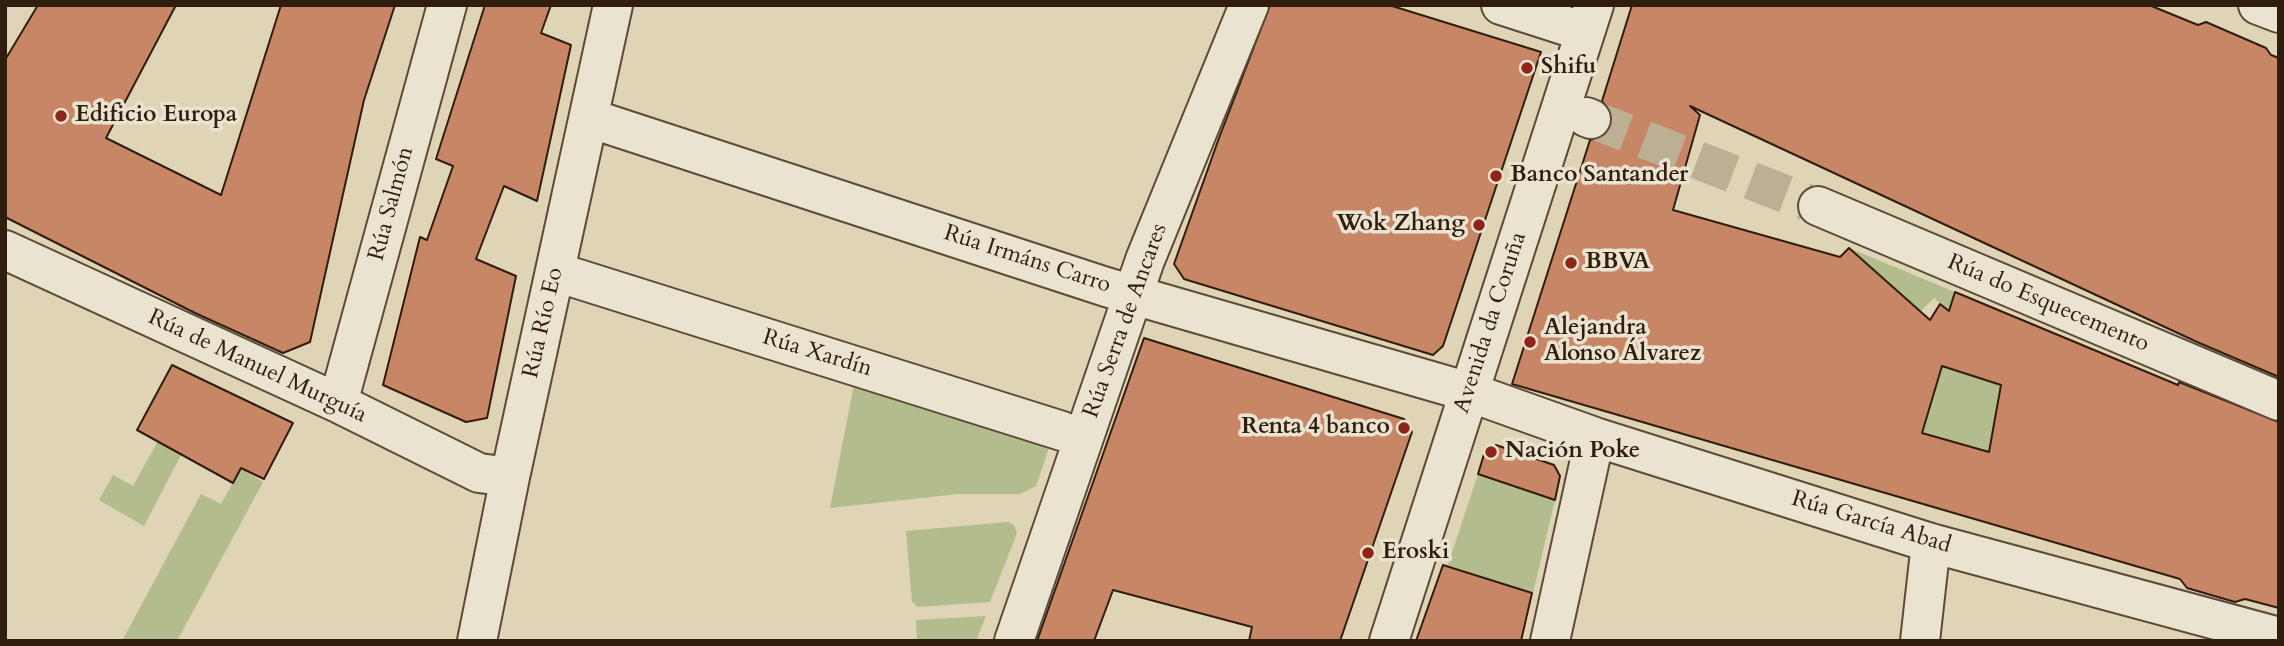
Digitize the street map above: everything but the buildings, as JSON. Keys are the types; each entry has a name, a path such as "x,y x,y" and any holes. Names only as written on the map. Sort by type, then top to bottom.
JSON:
{"street":[{"name":"Rúa Salmón","path":"338,403 447,5"},
{"name":"Rúa Río Eo","path":"477,641 613,5"},
{"name":"Rúa Serra de Ancares","path":"1014,641 1150,247 1249,5"},
{"path":"1501,5 1589,19"},
{"path":"2258,5 2279,13"},
{"name":"Avenida da Coruña","path":"1389,641 1589,19"},
{"name":"Rúa Irmáns Carro","path":"589,118 1107,287 1469,392"},
{"name":"Rúa do Esquecemento","path":"1818,206 2279,401"},
{"name":"Rúa de Manuel Murguía","path":"5,250 338,403 479,474 510,477"},
{"name":"Rúa Xardín","path":"572,277 1062,431"},
{"name":"Rúa García Abad","path":"1469,392 1595,437 1931,543 2279,637"},
{"path":"1550,641 1595,437"},
{"path":"1920,641 1931,543"}],"green space":[{"path":"1849,248 1955,292 1948,311 1934,298 1921,311"},
{"path":"1931,362 2008,377 1989,452 1922,433 1930,408 1917,403"},
{"path":"857,369 1052,439 1036,486 1020,494 958,494 830,508"},
{"path":"158,441 181,455 144,526 99,500 113,475 133,486"},
{"path":"241,468 263,482 177,641 122,641 201,494 221,504"},
{"path":"1478,474 1555,500 1533,593 1448,565"},
{"path":"1008,522 1014,525 1017,533 990,602 918,607 912,602 906,531"},
{"path":"986,616 976,641 917,641 916,620"}],"tunnel":[{"path":"1591,119 1806,202"}],"place":[{"name":"Shifu","path":"1527,68"},
{"name":"Edificio Europa","path":"61,116"},
{"name":"Banco Santander","path":"1496,176"},
{"name":"Wok Zhang","path":"1479,225"},
{"name":"BBVA","path":"1571,263"},
{"name":"Alejandra Alonso Álvarez","path":"1530,342"},
{"name":"Renta 4 banco","path":"1404,428"},
{"name":"Nación Poke","path":"1491,452"},
{"name":"Eroski","path":"1368,553"}]}
